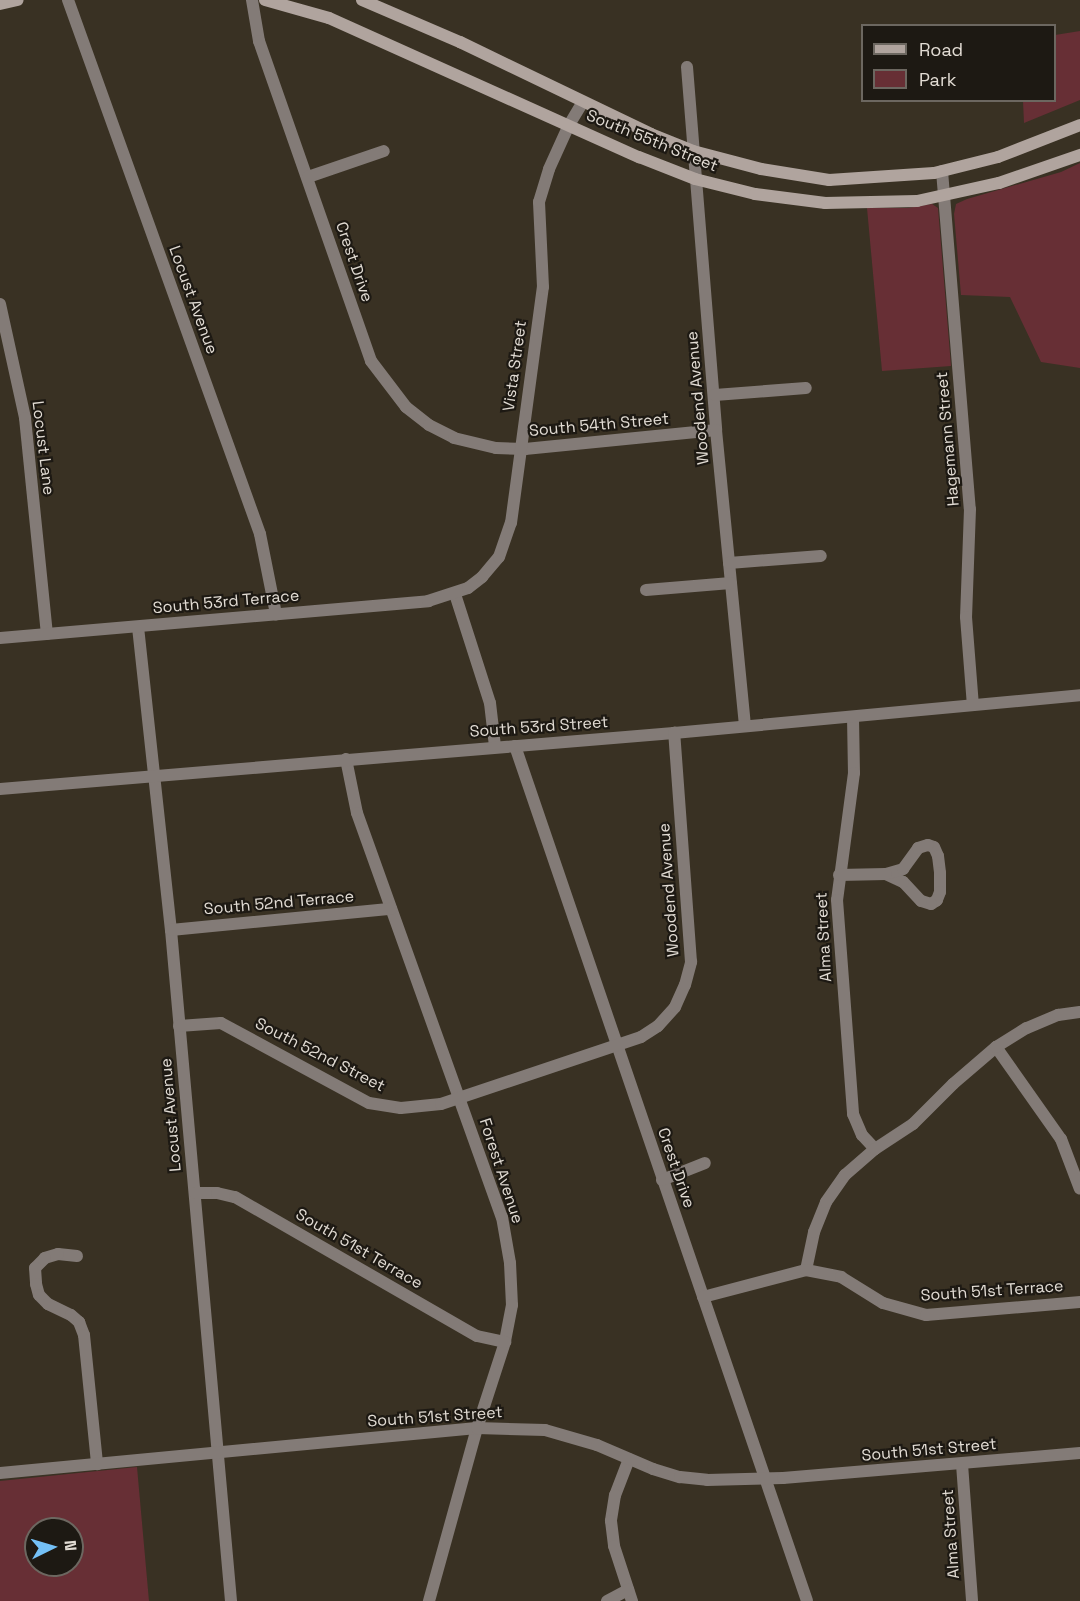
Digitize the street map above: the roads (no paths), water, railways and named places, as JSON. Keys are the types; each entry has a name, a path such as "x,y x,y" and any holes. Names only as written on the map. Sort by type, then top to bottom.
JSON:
{"street":[{"path":"0,4 18,0"},
{"name":"Locust Avenue","path":"68,0 260,534 276,614"},
{"name":"Crest Drive","path":"252,0 259,41 371,361 385,383 406,407 429,425 454,438 480,445 520,449"},
{"name":"South 55th Street","path":"265,0 329,18 695,179 755,194 825,203 886,203 944,197 999,183 1080,155"},
{"name":"South 55th Street","path":"362,0 459,42 583,102 693,151 761,170 830,180 899,177 942,171 998,157 1080,125"},
{"name":"Woodend Avenue","path":"687,67 715,394 716,430 745,726"},
{"name":"Vista Street","path":"454,594 468,588 482,577 499,557 511,522 543,287 539,202 549,169 569,125 583,102"},
{"path":"308,177 384,150"},
{"name":"Hagemann Street","path":"942,171 970,509 966,617 973,705"},
{"name":"Locust Lane","path":"0,304 25,418 47,634"},
{"path":"715,394 806,388"},
{"name":"South 54th Street","path":"520,449 716,430"},
{"path":"729,563 821,556"},
{"path":"646,590 731,583"},
{"path":"454,594 490,703 495,746"},
{"name":"South 53rd Terrace","path":"0,638 428,601 454,594"},
{"name":"Locust Avenue","path":"138,627 171,930 231,1601"},
{"name":"South 53rd Street","path":"0,789 495,746 674,733 1080,695"},
{"name":"Alma Street","path":"853,717 854,773 837,900 853,1114 862,1135 875,1149"},
{"name":"Woodend Avenue","path":"617,1045 649,1031 675,1007 686,986 691,962 674,733"},
{"name":"Crest Drive","path":"515,746 807,1601"},
{"name":"Forest Avenue","path":"346,759 357,813 460,1098 504,1228 510,1263 512,1305 505,1342 477,1428 429,1601"},
{"path":"839,875 886,874 903,869 918,848 928,845 934,847 940,873 938,900 931,904 921,901 903,882 886,874"},
{"name":"South 52nd Terrace","path":"171,930 391,909"},
{"path":"806,1270 814,1232 826,1202 845,1175 875,1149 913,1124 953,1084 996,1047 1027,1028 1058,1015 1080,1012"},
{"name":"South 52nd Street","path":"179,1026 220,1023 369,1102 413,1108 460,1098 617,1045"},
{"path":"996,1047 1061,1139 1080,1189"},
{"path":"662,1180 705,1163"},
{"name":"South 51st Terrace","path":"195,1193 217,1192 235,1197 477,1336 505,1342"},
{"path":"77,1256 58,1254 45,1258 35,1268 36,1284 39,1294 48,1304 71,1315 79,1322 84,1335 97,1464"},
{"name":"South 51st Terrace","path":"703,1297 806,1270 841,1277 883,1303 926,1316 1080,1302"},
{"name":"South 51st Street","path":"0,1473 477,1428 545,1430 597,1444 629,1459 680,1477 765,1479 1080,1454"},
{"path":"607,1601 630,1596 614,1546 611,1521 615,1495 629,1459"},
{"name":"Alma Street","path":"962,1464 972,1601"}]}
